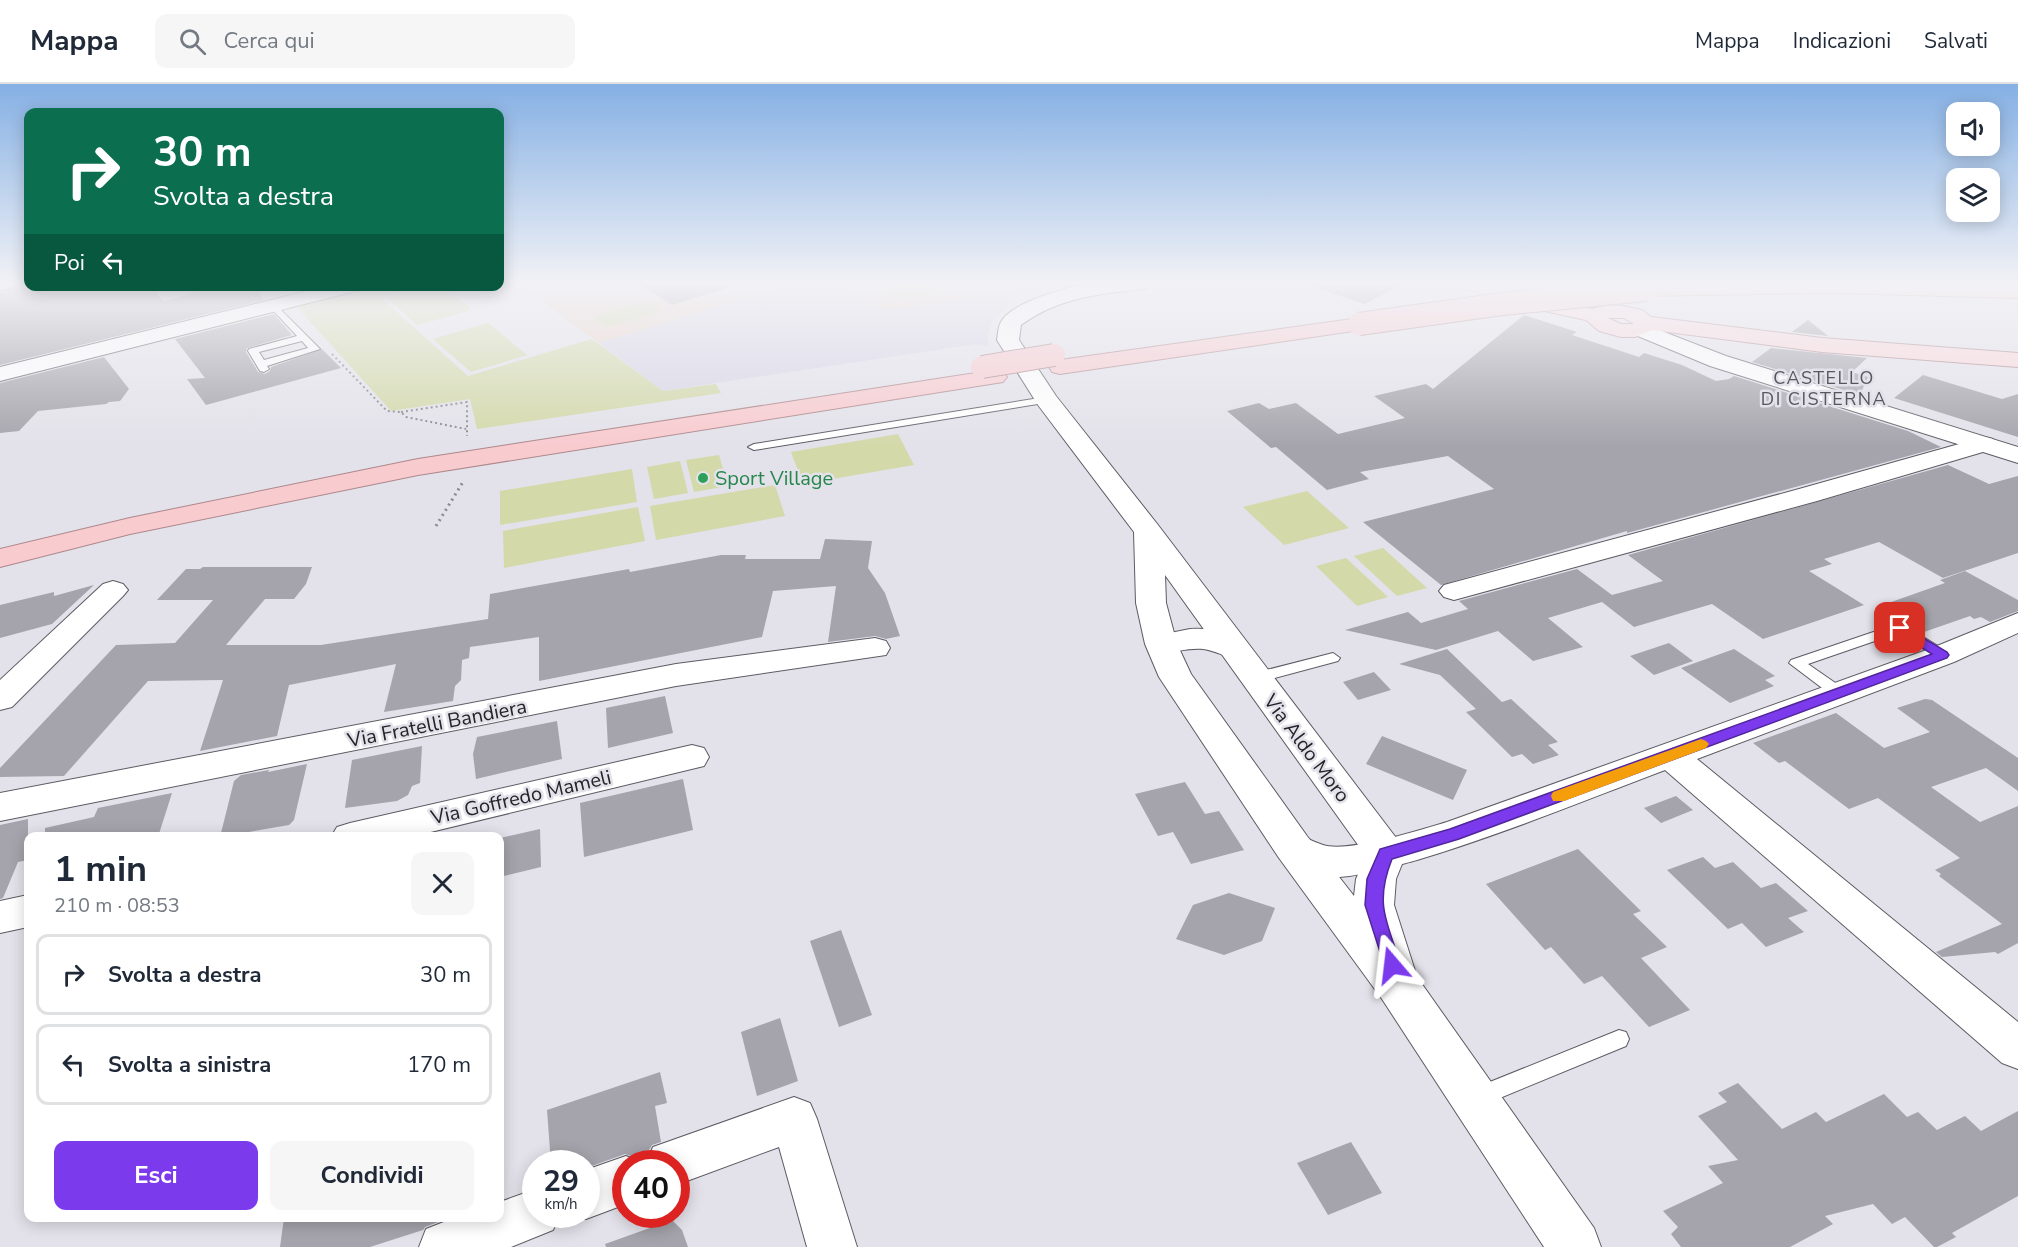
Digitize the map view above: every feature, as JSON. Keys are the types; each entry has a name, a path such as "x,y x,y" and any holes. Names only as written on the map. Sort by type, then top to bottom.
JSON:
{"highway":[{"path":"0,558 130,526 418,467 988,372 1225,337"},
{"path":"0,542 413,452 988,372"}],"main road":[{"path":"1751,337 2018,360"}],"street":[{"path":"0,374 148,337"},
{"name":"Via Aldo Moro","path":"1008,337 1008,340 1046,400 1148,531 1386,854"},
{"path":"1664,337 1690,351 1756,373 2018,455"},
{"path":"1756,373 1721,357 1716,349 1725,341 1758,338"},
{"path":"1454,591 1808,495 1984,444"},
{"path":"1148,531 1151,603 1161,644 1176,676 1293,847 1398,985 1575,1247"},
{"path":"0,699 113,590"},
{"path":"1293,847 1315,859 1334,862 1386,854 1453,835 1943,655 2018,622"},
{"path":"1161,644 1199,638 1216,640 1234,650"},
{"name":"Via Fratelli Bandiera","path":"0,807 676,675 875,648"},
{"path":"1671,756 2018,1049"},
{"name":"Via Goffredo Mameli","path":"371,832 692,757"},
{"path":"1386,854 1376,879 1373,905 1398,985"},
{"path":"0,917 24,912"},
{"path":"690,1157 794,1119 832,1247"},
{"path":"444,1247 522,1218"}],"lane":[{"path":"303,337 253,351 263,367 315,349 304,337"},
{"path":"754,447 1046,400"},
{"path":"1839,693 1796,663 1900,628 1943,655"},
{"path":"1256,678 1333,658"},
{"path":"1474,1099 1619,1039"}],"path":[{"path":"324,346 387,411 401,412 467,402 467,436"},
{"path":"401,412 406,417 466,429"},
{"path":"436,526 468,473"}],"shaded area":[{"path":"591,337 618,337 599,343"},
{"path":"618,337 987,337 989,346 976,344 663,391 599,343"}],"green space":[{"path":"324,337 425,337 468,376 592,339 663,391 716,384 721,393 477,429 470,399 391,411"},
{"path":"505,337 527,355 471,372 433,339"},
{"path":"898,434 914,465 803,484 791,452"},
{"path":"719,455 728,486 694,492 686,460"},
{"path":"680,461 688,493 654,499 647,467"},
{"path":"632,469 637,502 500,525 500,491"},
{"path":"775,485 785,516 656,540 650,506"},
{"path":"1307,491 1349,528 1284,545 1243,507"},
{"path":"638,507 645,541 504,568 503,531"},
{"path":"1383,548 1427,588 1397,596 1354,556"},
{"path":"1346,558 1388,597 1357,606 1316,566"}],"building":[{"path":"0,337 113,337 0,365"},
{"path":"284,337 247,348 246,352 258,372 265,374 270,371 271,367 322,349 341,368 206,405 187,379 205,378 175,339"},
{"path":"1497,337 1579,337 1639,357 1644,353 1682,365 1716,381 1734,376 1908,431 1941,447 1627,533 1627,531 1441,585 1363,522 1494,489 1448,456 1360,472 1369,479 1327,490 1276,447 1271,448 1227,411 1259,403 1269,409 1296,403 1338,434 1405,418 1374,396 1426,384 1433,389"},
{"path":"1771,348 1867,358 1852,372 1868,377 1860,395 1752,362"},
{"path":"104,357 129,389 120,401 38,411 19,431 0,433 0,383"},
{"path":"1923,375 2002,399 2018,394 2018,437 1894,398"},
{"path":"1948,465 1989,484 2018,476 2018,553 1943,578 1879,542 1824,559 1832,564 1809,571 1864,605 1763,639 1712,604 1634,627 1602,602 1548,618 1583,647 1533,661 1498,631 1436,650 1345,630 1408,612 1421,623 1468,609 1459,601 1577,569 1612,595 1663,581 1628,555"},
{"path":"825,539 872,541 868,568 885,593 900,636 886,639 875,636 828,642 836,586 773,591 762,637 539,681 539,637 470,647 469,658 462,660 461,680 455,686 453,701 384,712 396,664 289,685 277,736 200,751 223,680 148,681 64,776 0,777 0,768 116,645 175,643 213,600 157,600 186,569 312,567 306,584 294,599 265,599 226,645 321,645 488,619 490,594 629,569 630,572 721,555 746,555 745,559 820,559"},
{"path":"1965,571 2018,600 2018,611 1990,622 1981,617 1974,619 1970,616 1924,632 1880,606 1945,583 1940,580"},
{"path":"94,585 52,624 0,638 0,605 54,592 54,596"},
{"path":"1669,643 1693,661 1654,675 1630,656"},
{"path":"1447,649 1502,702 1511,699 1558,742 1548,745 1559,755 1533,764 1522,754 1512,757 1466,712 1476,709 1440,675 1399,664"},
{"path":"1734,649 1775,676 1765,680 1774,686 1730,703 1681,668"},
{"path":"1374,672 1391,690 1358,700 1343,682"},
{"path":"665,696 673,733 608,748 606,708"},
{"path":"1925,699 1932,700 2018,758 2018,791 1986,768 1931,787 1980,822 2018,806 2018,943 1998,954 1995,952 1942,957 1936,952 2002,924 1939,876 1941,874 1935,870 1960,858 1878,798 1849,809 1785,761 1779,763 1753,743 1836,713 1884,748 1930,732 1897,708"},
{"path":"557,721 562,759 476,779 473,754 477,737"},
{"path":"1382,736 1467,770 1453,800 1366,764"},
{"path":"422,746 420,783 412,786 408,795 397,801 345,808 352,760"},
{"path":"307,764 294,820 289,825 249,832 221,832 234,781 241,775 269,770 268,772"},
{"path":"683,779 693,830 584,857 580,803"},
{"path":"1185,782 1205,814 1219,811 1244,850 1191,864 1173,832 1158,836 1135,794"},
{"path":"172,793 160,832 45,832 45,828 94,817 98,808"},
{"path":"1676,796 1693,810 1661,823 1644,808"},
{"path":"28,819 28,832 24,832 24,861 18,862 3,898 0,899 0,825"},
{"path":"540,829 541,867 504,876 504,837"},
{"path":"1578,849 1641,911 1633,914 1667,947 1641,958 1690,1010 1649,1027 1602,976 1584,984 1551,947 1545,950 1486,884"},
{"path":"1703,857 1715,868 1733,862 1761,888 1776,883 1808,911 1788,918 1804,932 1766,947 1742,923 1728,929 1667,870"},
{"path":"1229,893 1275,908 1262,941 1224,955 1176,939 1193,905"},
{"path":"841,930 872,1015 839,1027 810,941"},
{"path":"780,1018 798,1081 757,1096 741,1032"},
{"path":"660,1072 667,1103 655,1106 661,1142 652,1145 649,1150 612,1150 612,1159 600,1163 600,1150 550,1150 547,1110"},
{"path":"1738,1083 1782,1129 1816,1112 1826,1122 1884,1094 1907,1117 1918,1112 1937,1130 1965,1116 1981,1131 2018,1111 2018,1196 1952,1233 1956,1237 1937,1247 1934,1247 1905,1217 1892,1224 1873,1204 1825,1216 1833,1224 1790,1247 1681,1247 1671,1234 1678,1227 1663,1211 1723,1183 1708,1166 1738,1160 1698,1116 1727,1102 1718,1093"},
{"path":"1351,1142 1382,1193 1328,1215 1297,1163"},
{"path":"283,1222 438,1222 423,1230 370,1247 280,1247"},
{"path":"650,1228 680,1228 688,1247 606,1247 605,1244"}],"slow traffic":[{"path":"1559,796 1701,744"}],"place":[{"name":"Sport Village","path":"703,478"}],"district":[{"name":"CASTELLO DI CISTERNA","path":"1824,388"}],"route":[{"path":"1392,965 1373,905 1376,879 1386,854 1453,835 1943,655 1900,628"}]}
